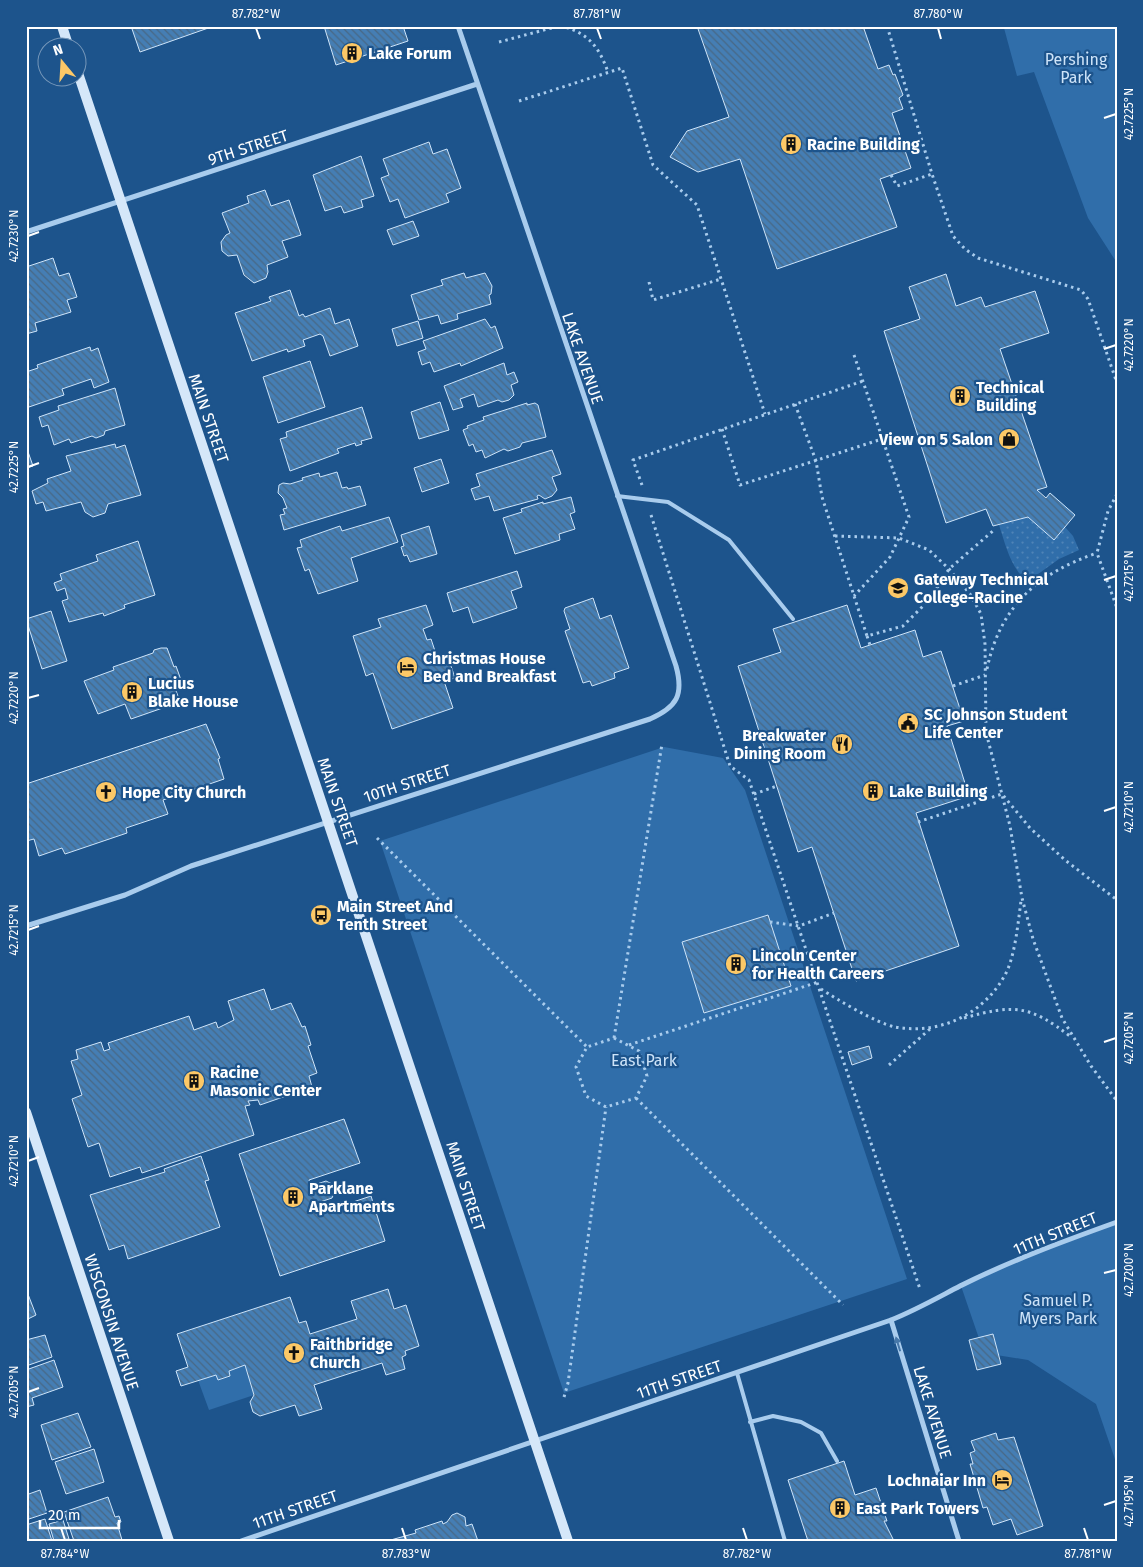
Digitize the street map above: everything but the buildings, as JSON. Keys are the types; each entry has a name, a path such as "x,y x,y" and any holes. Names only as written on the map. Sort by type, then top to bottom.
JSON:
{"main road":[{"path":"62,26 66,38"},
{"name":"MAIN STREET","path":"83,88 568,1541"},
{"name":"WISCONSIN AVENUE","path":"26,1112 169,1541"}],"street":[{"name":"LAKE AVENUE","path":"458,26 676,666 680,686 677,698"},
{"name":"9TH STREET","path":"26,232 477,84"},
{"name":"10TH STREET","path":"26,926 125,895 191,866 650,718 665,712 677,698"},
{"name":"11TH STREET","path":"241,1541 891,1320 927,1305 961,1286 1061,1242 1117,1222"},
{"name":"LAKE AVENUE","path":"891,1320 959,1541"}],"lane":[{"path":"617,496 668,502 729,540 793,619"},
{"path":"737,1373 785,1541"},
{"path":"750,1422 773,1416 800,1422 821,1433 837,1461"}],"path":[{"path":"499,42 560,26 574,29 587,36 597,46 608,72"},
{"path":"887,26 953,236 965,249 978,258 1081,290 1088,299 1117,383"},
{"path":"519,101 622,68 653,165 697,205 765,414"},
{"path":"891,175 897,186 932,174"},
{"path":"649,282 653,300 721,279"},
{"path":"854,355 909,517 890,557 854,596"},
{"path":"863,381 633,460 730,766 749,780 927,1305"},
{"path":"795,404 816,461 822,497 870,645"},
{"path":"722,429 740,485 882,439"},
{"path":"1117,494 1108,511 1098,553 1117,608"},
{"path":"867,636 903,626 930,599 949,569 994,530"},
{"path":"835,536 899,538 929,550 949,569 970,594 980,614 986,675 986,732 1010,826 1022,898 1033,939 1062,1018 1091,1066 1117,1101"},
{"path":"986,675 992,645 1006,617 1024,595 1051,573 1068,564 1098,553"},
{"path":"953,686 986,675"},
{"path":"614,1038 662,744"},
{"path":"754,794 777,786"},
{"path":"918,822 1002,794"},
{"path":"1002,794 1030,828 1065,860 1117,900"},
{"path":"377,838 587,1046"},
{"path":"962,1019 988,998 1006,974 1016,935 1022,898"},
{"path":"770,922 799,926 834,913"},
{"path":"629,1045 818,982"},
{"path":"821,989 894,1027 930,1029 994,1009 1022,1009 1051,1021 1074,1039"},
{"path":"889,1065 930,1029"},
{"path":"614,1038 629,1045 639,1051 647,1076 636,1098 606,1107 586,1096 576,1067 587,1046 614,1038"},
{"path":"636,1098 842,1305"},
{"path":"564,1397 568,1383 606,1107"}],"green space":[{"name":"Pershing Park","path":"1010,26 1117,26 1117,263 1088,218 1034,72 1017,76 1004,28"},
{"path":"1028,517 1054,540 1065,527 1073,536 1079,550 1059,559 1027,582 1016,569 1006,548 999,525"},
{"name":"East Park","path":"664,747 723,758 745,790 907,1279 564,1393 380,841"},
{"name":"Samuel P. Myers Park","path":"1117,1222 1117,1465 1096,1404 1028,1360 984,1353 961,1286 1061,1242"},
{"path":"245,1365 254,1395 209,1410 198,1380 216,1375 218,1380 230,1377 229,1371"}],"place":[{"name":"Lake Forum","path":"352,53"},
{"name":"Racine Building","path":"791,144"},
{"name":"Technical Building","path":"960,396"},
{"name":"View on 5 Salon","path":"1009,439"},
{"name":"Gateway Technical College-Racine","path":"898,588"},
{"name":"Christmas House Bed and Breakfast","path":"407,667"},
{"name":"Lucius Blake House","path":"132,692"},
{"name":"SC Johnson Student Life Center","path":"908,723"},
{"name":"Breakwater Dining Room","path":"842,744"},
{"name":"Lake Building","path":"873,791"},
{"name":"Hope City Church","path":"106,792"},
{"name":"Main Street And Tenth Street","path":"321,915"},
{"name":"Lincoln Center for Health Careers","path":"736,964"},
{"name":"Racine Masonic Center","path":"194,1081"},
{"name":"Parklane Apartments","path":"293,1197"},
{"name":"Faithbridge Church","path":"294,1353"},
{"name":"Lochnaiar Inn","path":"1002,1480"},
{"name":"East Park Towers","path":"840,1508"}]}
